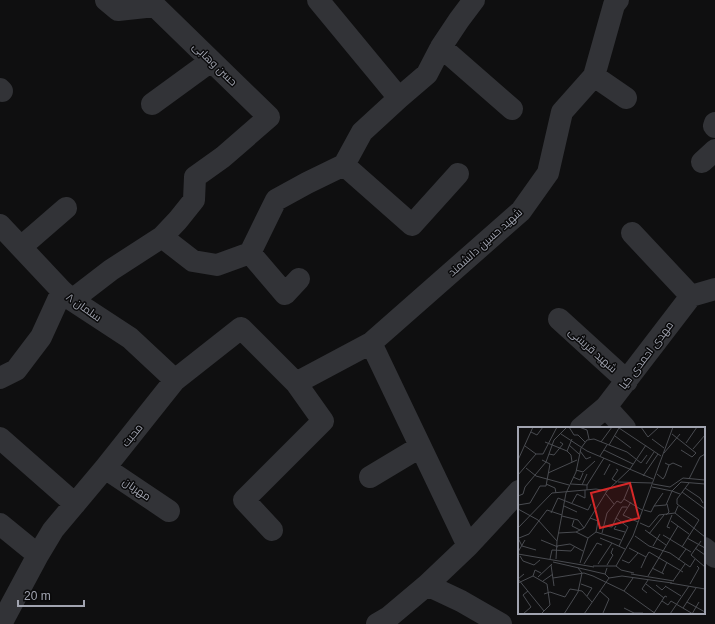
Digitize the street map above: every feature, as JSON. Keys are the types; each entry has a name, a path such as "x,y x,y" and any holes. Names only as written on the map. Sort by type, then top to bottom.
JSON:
{"street":[{"name":"حسن وهابی","path":"106,0 118,10 155,6 269,117 223,157 195,177 194,200 162,237"},
{"path":"318,0 399,98"},
{"path":"0,378 16,370 41,337 67,295 111,270 162,237 193,261 218,265 250,253 276,200 344,165 362,132 427,74 441,47 458,20 474,0"},
{"name":"شهید حسین دانشمند","path":"296,383 371,343 521,211 548,173 562,112 594,76 614,2"},
{"path":"441,47 512,109"},
{"path":"152,104 211,61"},
{"path":"594,76 626,98"},
{"path":"715,123 715,127"},
{"path":"344,165 412,225 458,174"},
{"path":"21,247 66,208"},
{"name":"سلمان ۸","path":"0,225 67,295 130,338 175,380"},
{"path":"632,233 691,296 715,289"},
{"path":"250,253 285,294 299,279"},
{"name":"مهدی احمدی کیا","path":"582,427 606,407 691,296"},
{"name":"شهید قریشی","path":"559,319 627,381"},
{"name":"محبت","path":"1,624 53,530 105,468 175,380 241,328 296,383"},
{"path":"371,343 468,546"},
{"path":"272,530 244,500 323,421 296,383"},
{"path":"606,407 624,427"},
{"path":"0,438 75,504"},
{"path":"370,477 420,447"},
{"name":"مهربان","path":"105,468 168,511"},
{"path":"377,624 389,617 468,546 518,492"},
{"path":"0,524 38,555"},
{"path":"705,549 715,558"},
{"path":"426,585 461,601 501,624"}]}
